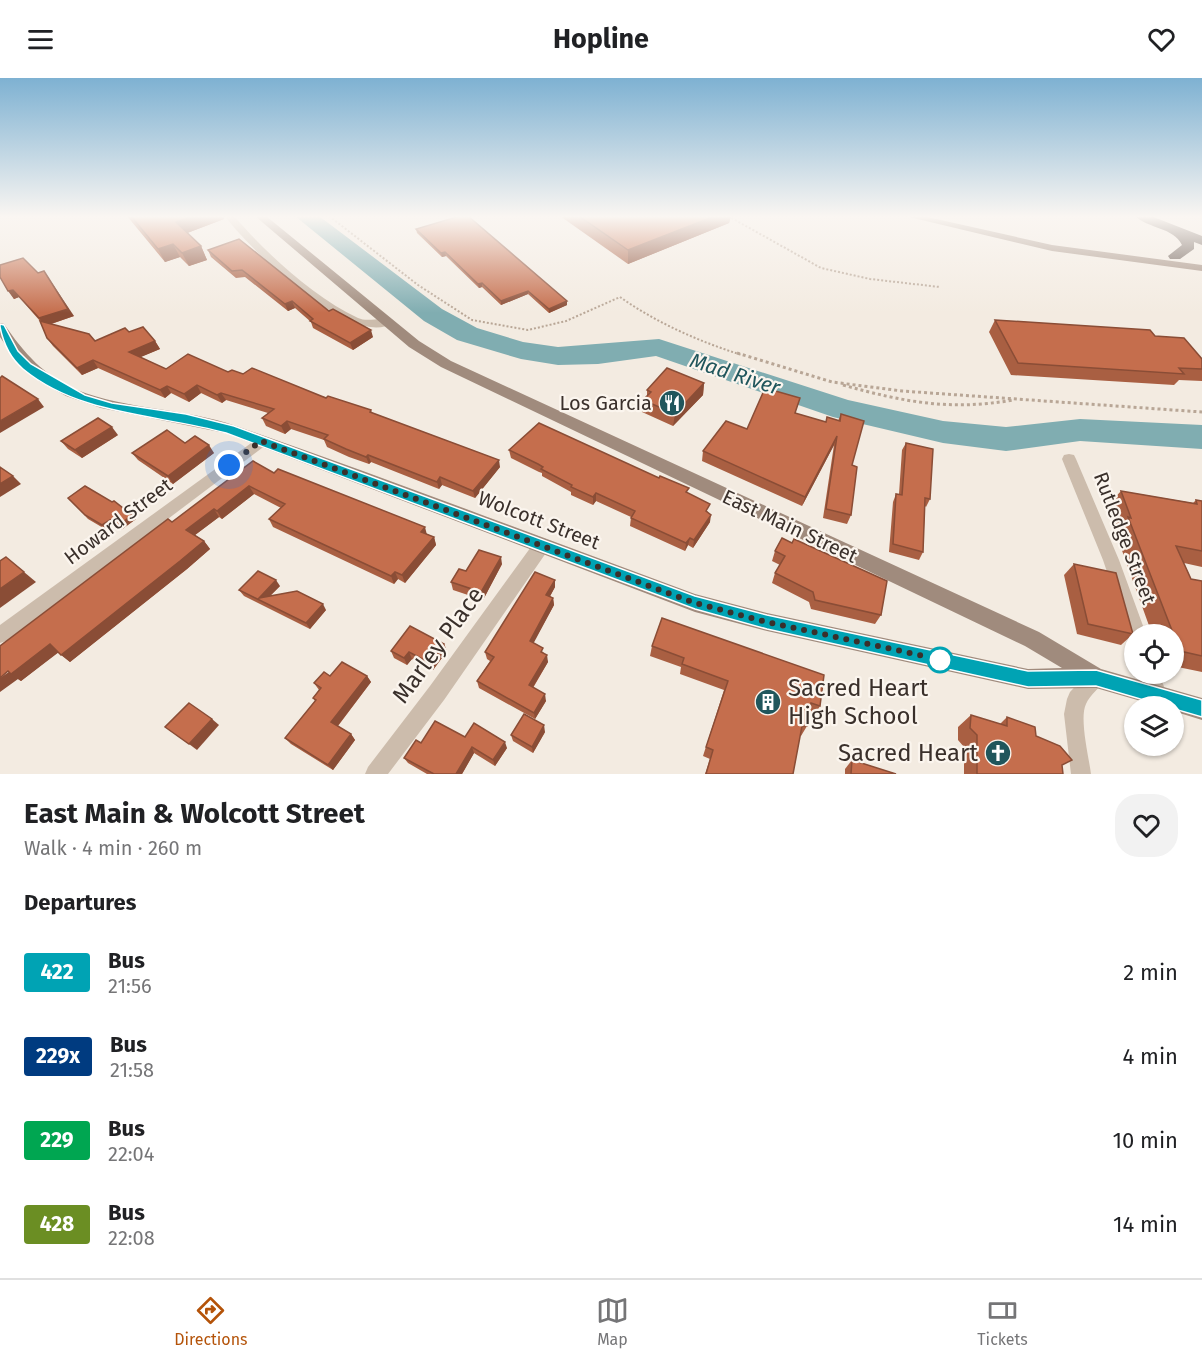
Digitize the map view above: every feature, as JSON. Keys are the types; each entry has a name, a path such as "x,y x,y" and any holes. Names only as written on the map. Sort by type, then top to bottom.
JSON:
{"highway":[{"path":"1175,256 1187,248"}],"main road":[{"name":"East Main Street","path":"299,248 421,349 446,364 1032,639 1096,678 1202,709"},
{"path":"1056,248 1202,268"},
{"path":"1120,248 1202,258"},
{"name":"Wolcott Street","path":"0,327 14,352 27,366 81,398 101,404 208,423 695,603 757,620 1028,679 1096,678"}],"street":[{"path":"263,248 289,273 339,311 359,322 387,322"},
{"name":"Howard Street","path":"0,635 261,441"},
{"name":"Rutledge Street","path":"1069,459 1111,560 1133,624"},
{"name":"Marley Place","path":"375,774 437,693 542,545"},
{"path":"1081,774 1074,714 1077,699 1096,678"},
{"path":"1154,684 1157,694"}],"path":[{"path":"371,248 418,285 472,320 528,330 566,321 620,297 645,315 654,316 715,347 915,404 970,408 1017,399"},
{"path":"786,248 821,268 870,279 940,287"},
{"path":"832,381 902,391 1202,412"}],"building":[{"path":"177,248 194,248 182,253"},
{"path":"251,248 329,311 333,309 371,330 350,343 310,321 313,319 292,301 285,304 242,270 232,271 208,250"},
{"path":"436,248 506,248 567,301 549,309 528,291 501,301 482,283 478,284 445,252 441,253"},
{"path":"23,258 38,273 44,271 68,309 39,318 13,290 8,291 0,277 0,265"},
{"path":"995,320 1150,330 1155,336 1184,338 1202,359 1202,369 1179,368 1184,374 1018,363"},
{"path":"40,321 89,334 95,341 125,328 129,332 143,327 155,341 129,352 166,369 188,354 228,372 232,370 243,374 252,368 326,398 328,396 371,410 370,412 499,460 473,491 440,477 437,482 368,455 366,457 346,449 324,439 328,435 287,421 281,426 262,418 274,409 221,393 217,395 197,385 184,394 167,386 160,390 93,360 77,368 47,338"},
{"path":"667,368 704,383 675,414 643,400 651,392 647,390"},
{"path":"2,376 38,399 0,421 0,378"},
{"path":"765,388 800,398 795,413 826,422 827,417 840,421 841,414 864,421 852,465 857,467 851,515 826,509 837,436 805,497 703,451 726,421 747,429"},
{"path":"98,418 112,427 75,450 61,441"},
{"path":"539,423 659,478 660,476 689,488 686,492 710,504 706,511 711,515 694,540 690,538 686,543 631,518 635,511 596,493 593,497 571,487 572,485 541,469 543,467 538,464 509,450"},
{"path":"167,430 185,443 195,436 209,445 168,476 132,453"},
{"path":"906,443 933,449 930,499 925,498 923,552 893,544 896,494 902,495"},
{"path":"253,461 274,473 278,469 425,527 421,532 434,537 402,575 395,572 391,576 269,519 285,504 249,486 217,511 214,509 186,530 204,541 61,655 50,644 11,674 8,671 0,678 0,646 168,519 172,522"},
{"path":"0,467 13,476 0,484"},
{"path":"85,486 112,502 114,501 132,515 118,526 110,520 102,525 85,515 68,498"},
{"path":"1121,491 1197,504 1196,500 1202,501 1202,551 1176,546 1191,579 1202,581 1202,656 1184,652 1184,624 1170,624 1128,517 1131,518"},
{"path":"782,538 792,543 794,539 887,581 881,615 815,600 813,592 775,573 785,556 775,551"},
{"path":"479,550 501,557 481,592 451,582 459,569 466,571"},
{"path":"6,557 24,572 0,589 0,561"},
{"path":"1074,564 1116,573 1130,624 1124,624 1124,632 1088,624"},
{"path":"258,571 276,580 259,598 297,591 323,604 306,623 239,590"},
{"path":"535,572 555,580 546,595 553,598 530,641 543,648 541,652 547,655 529,685 545,694 534,713 477,681 494,657 485,652"},
{"name":"Sacred Heart High School","path":"662,618 824,675 820,706 811,703 807,726 802,726 793,774 706,774 713,750 706,747 728,681 682,664 684,658 652,646"},
{"path":"410,626 444,644 430,663 409,652 404,658 391,651"},
{"path":"342,662 367,676 331,722 351,734 328,765 285,738 316,700 313,698 321,688 314,683 324,672 330,676"},
{"path":"189,703 212,719 189,744 165,727"},
{"path":"524,714 544,725 532,747 511,735"},
{"path":"971,715 1007,726 1007,717 1035,727 1036,736 1060,746 1072,760 1062,765 1063,774 977,774 977,735 970,728"},
{"path":"435,721 465,737 474,723 505,742 493,760 472,747 456,774 434,774 404,758 416,740 421,743"},
{"path":"852,760 896,774 851,774"}],"waterway":[{"name":"Mad River","path":"348,248 433,315 467,334 521,350 558,356 598,355 646,347 659,348 844,410 943,432 1006,439 1080,430 1202,437"}],"bus line":[{"name":"422","path":"0,327 20,360 34,372 81,398 112,406 186,418 229,429 695,603 736,615 1028,679 1096,678 1202,709"}],"place":[{"name":"Los Garcia","path":"672,403"},
{"name":"Sacred Heart High School","path":"768,702"},
{"name":"Sacred Heart","path":"998,753"}],"route":[{"path":"229,465 261,441 695,603 736,615 947,661 940,660"}]}
